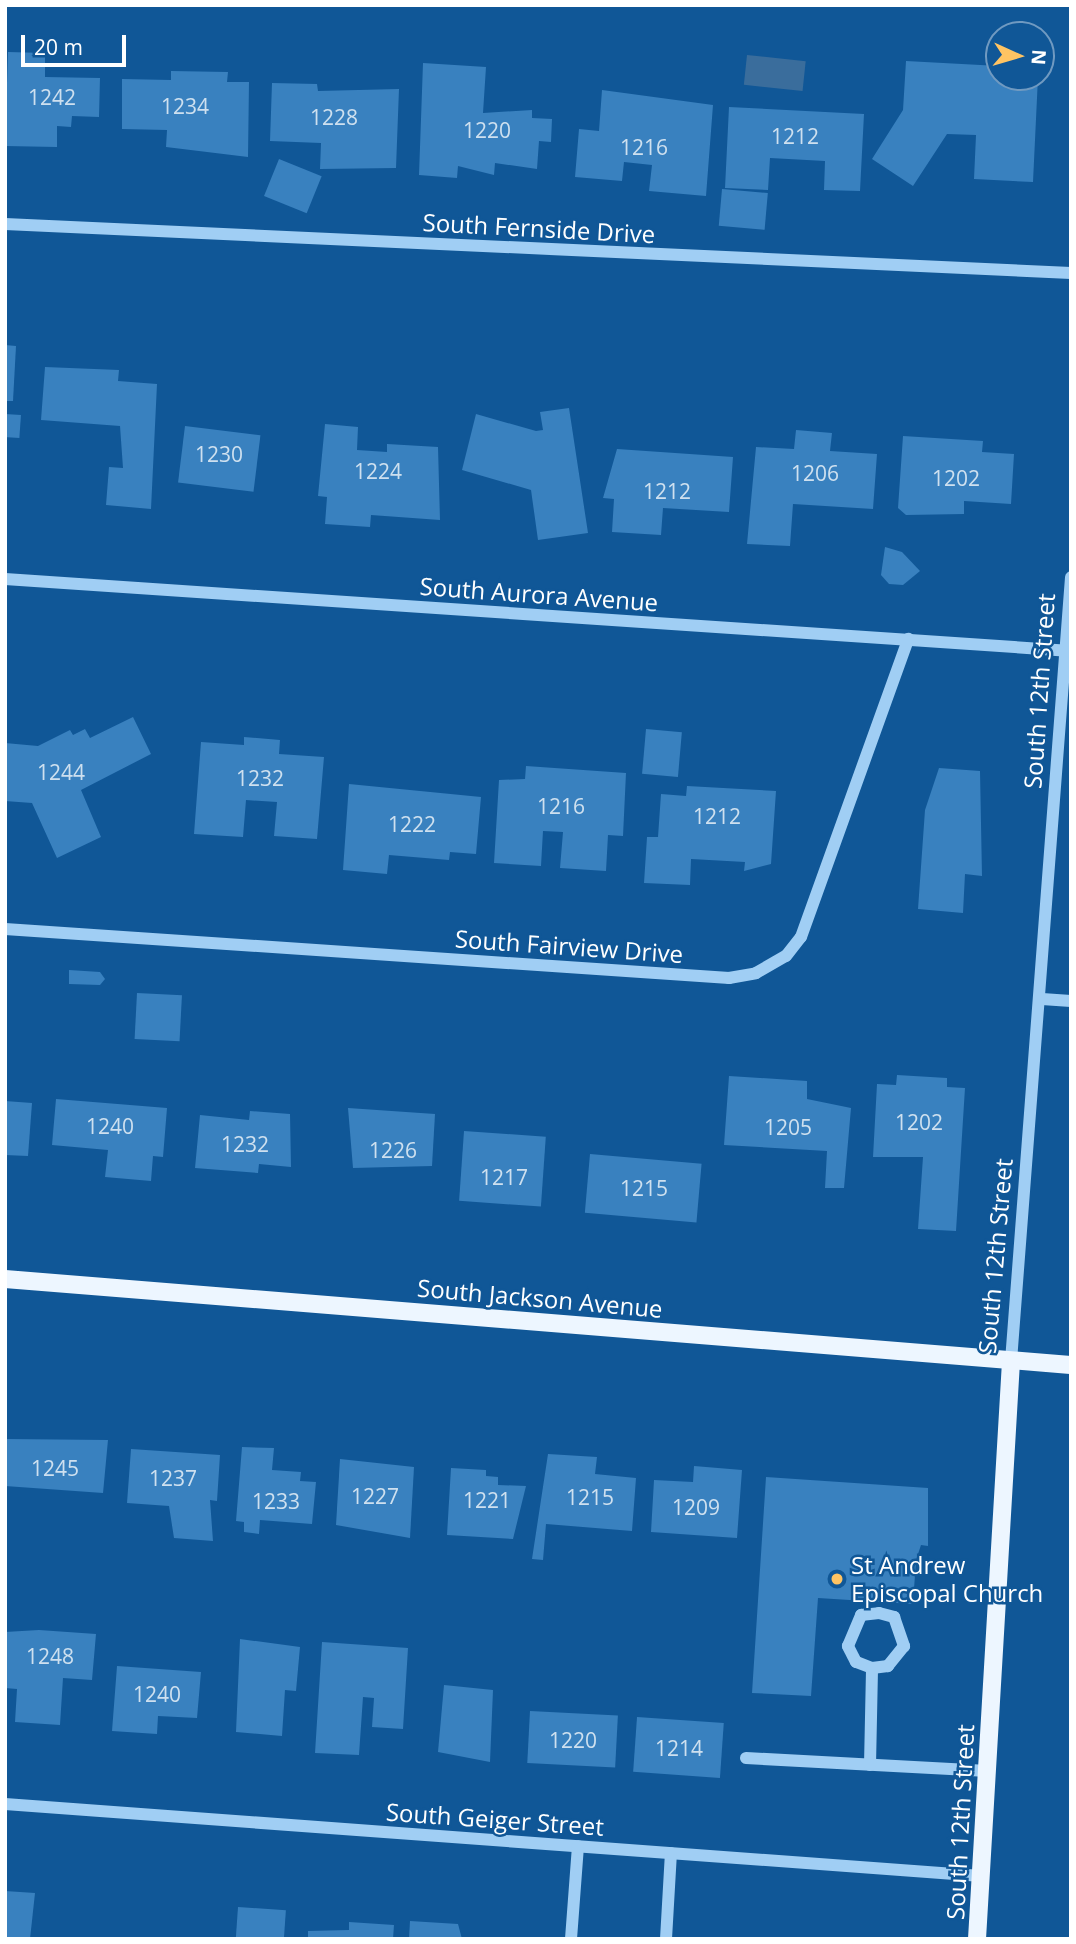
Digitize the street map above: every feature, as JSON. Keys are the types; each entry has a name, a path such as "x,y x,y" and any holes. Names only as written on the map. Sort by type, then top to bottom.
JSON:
{"main road":[{"name":"South Jackson Avenue","path":"5,1279 1071,1365"},
{"name":"South 12th Street","path":"977,1939 1011,1361"}],"street":[{"name":"South Fernside Drive","path":"5,224 1071,273"},
{"name":"South 12th Street","path":"1011,1361 1069,651 1071,577"},
{"name":"South Aurora Avenue","path":"5,579 1069,651"},
{"name":"South Fairview Drive","path":"5,929 729,978 756,973 786,956 800,937 908,639"},
{"path":"1042,999 1071,1001"},
{"path":"878,1613 894,1617 904,1646 888,1666 872,1668 856,1662 848,1646 861,1615 878,1613"},
{"path":"870,1765 872,1668"},
{"path":"746,1758 988,1770"},
{"name":"South Geiger Street","path":"5,1804 981,1876"},
{"path":"571,1939 578,1846"},
{"path":"666,1939 671,1853"}],"water":[{"path":"747,55 806,61 803,91 744,85"}],"building":[{"path":"8,52 45,53 45,77 100,78 99,117 72,116 71,127 57,126 57,147 5,146"},
{"path":"906,61 985,65 985,91 1037,91 1033,182 974,179 976,135 947,134 913,186 872,159 903,110"},
{"path":"423,63 486,67 483,113 532,110 532,118 552,119 551,142 539,141 537,169 495,163 494,175 458,166 457,178 419,175"},
{"path":"171,71 228,72 227,82 249,82 248,157 166,147 167,130 122,129 122,79 171,80"},
{"path":"272,83 317,84 318,91 399,89 396,168 320,169 321,143 270,141"},
{"path":"602,90 713,105 706,196 649,191 652,165 624,162 622,181 575,177 579,129 599,131"},
{"path":"729,107 864,114 860,191 824,190 825,161 770,158 768,190 725,188"},
{"path":"279,159 322,176 307,213 264,196"},
{"path":"722,189 768,193 765,230 719,226"},
{"path":"5,345 16,346 13,401 5,401"},
{"path":"45,367 119,370 118,381 157,384 151,509 106,505 109,467 123,468 120,426 41,420"},
{"path":"569,408 588,533 538,540 531,490 462,470 476,414 536,431 543,430 540,412"},
{"path":"5,414 21,415 19,438 5,437"},
{"path":"325,424 358,427 357,450 387,452 387,444 438,447 440,520 371,515 370,527 325,524 327,497 318,496"},
{"path":"185,426 260,435 253,492 178,483"},
{"path":"796,430 832,433 830,451 877,454 873,509 793,504 790,546 747,544 756,447 794,449"},
{"path":"903,436 983,441 982,452 1014,454 1011,504 964,501 964,514 906,515 898,508"},
{"path":"617,449 733,457 729,512 663,508 661,535 612,532 614,499 603,498"},
{"path":"885,547 902,552 920,571 903,585 889,584 881,575"},
{"path":"133,717 151,754 81,790 101,837 57,858 32,803 5,801 5,743 38,746 70,730 73,735 85,729 90,738"},
{"path":"646,729 682,732 678,777 642,774"},
{"path":"244,737 280,740 279,754 324,757 317,839 274,836 277,802 246,800 243,837 194,834 201,742 244,745"},
{"path":"526,766 626,773 623,836 608,835 606,871 560,868 563,832 543,831 541,866 494,863 499,780 525,779"},
{"path":"939,768 980,771 982,876 965,874 963,913 918,909 925,810"},
{"path":"349,784 481,797 476,854 450,852 449,860 389,855 387,874 343,870"},
{"path":"687,786 776,791 771,864 744,871 745,862 691,859 690,885 644,883 647,837 658,837 661,794 686,796"},
{"path":"69,970 100,972 105,979 100,985 69,984"},
{"path":"137,993 182,995 180,1041 135,1039"},
{"path":"897,1075 947,1078 947,1087 965,1088 956,1231 918,1229 923,1157 873,1157 877,1084 896,1085"},
{"path":"729,1076 807,1081 807,1099 851,1108 844,1188 825,1188 827,1151 724,1145"},
{"path":"56,1099 167,1108 163,1157 153,1156 151,1181 105,1177 108,1150 52,1145"},
{"path":"5,1101 32,1103 28,1156 5,1155"},
{"path":"348,1108 435,1114 432,1166 353,1168"},
{"path":"250,1111 290,1114 291,1167 259,1164 258,1173 195,1168 200,1115 249,1120"},
{"path":"464,1131 546,1137 541,1207 459,1201"},
{"path":"590,1154 702,1164 696,1223 585,1213"},
{"path":"5,1439 108,1440 103,1493 5,1486"},
{"path":"242,1447 274,1448 272,1470 301,1472 300,1481 316,1482 312,1524 260,1520 259,1534 244,1532 244,1522 236,1521"},
{"path":"131,1449 220,1455 217,1501 210,1500 213,1541 174,1538 169,1506 127,1503"},
{"path":"548,1454 597,1457 595,1474 636,1478 632,1531 546,1524 543,1560 532,1559"},
{"path":"340,1459 414,1467 410,1538 336,1525"},
{"path":"694,1466 742,1470 737,1538 651,1532 654,1480 693,1482"},
{"path":"451,1468 486,1470 486,1476 498,1477 498,1485 526,1486 513,1539 447,1535"},
{"name":"St Andrew Episcopal Church","path":"766,1477 928,1488 928,1546 921,1545 916,1560 913,1604 818,1598 811,1696 752,1693"},
{"path":"39,1630 96,1634 92,1680 63,1678 60,1725 15,1722 17,1689 5,1688 5,1632"},
{"path":"240,1639 300,1647 296,1691 285,1690 282,1736 236,1732"},
{"path":"322,1642 408,1648 403,1729 372,1727 374,1698 363,1697 359,1755 315,1753"},
{"path":"117,1666 201,1672 197,1718 158,1716 157,1734 112,1731"},
{"path":"444,1685 493,1690 490,1762 438,1752"},
{"path":"530,1711 618,1716 615,1768 527,1763"},
{"path":"637,1717 724,1723 720,1778 633,1772"},
{"path":"5,1891 35,1893 30,1939 5,1939"},
{"path":"238,1907 286,1910 284,1939 236,1939"},
{"path":"410,1921 458,1924 462,1939 409,1939"},
{"path":"349,1922 394,1925 393,1939 308,1939 308,1931 349,1930"}],"place":[{"name":"St Andrew Episcopal Church","path":"837,1579"}]}
